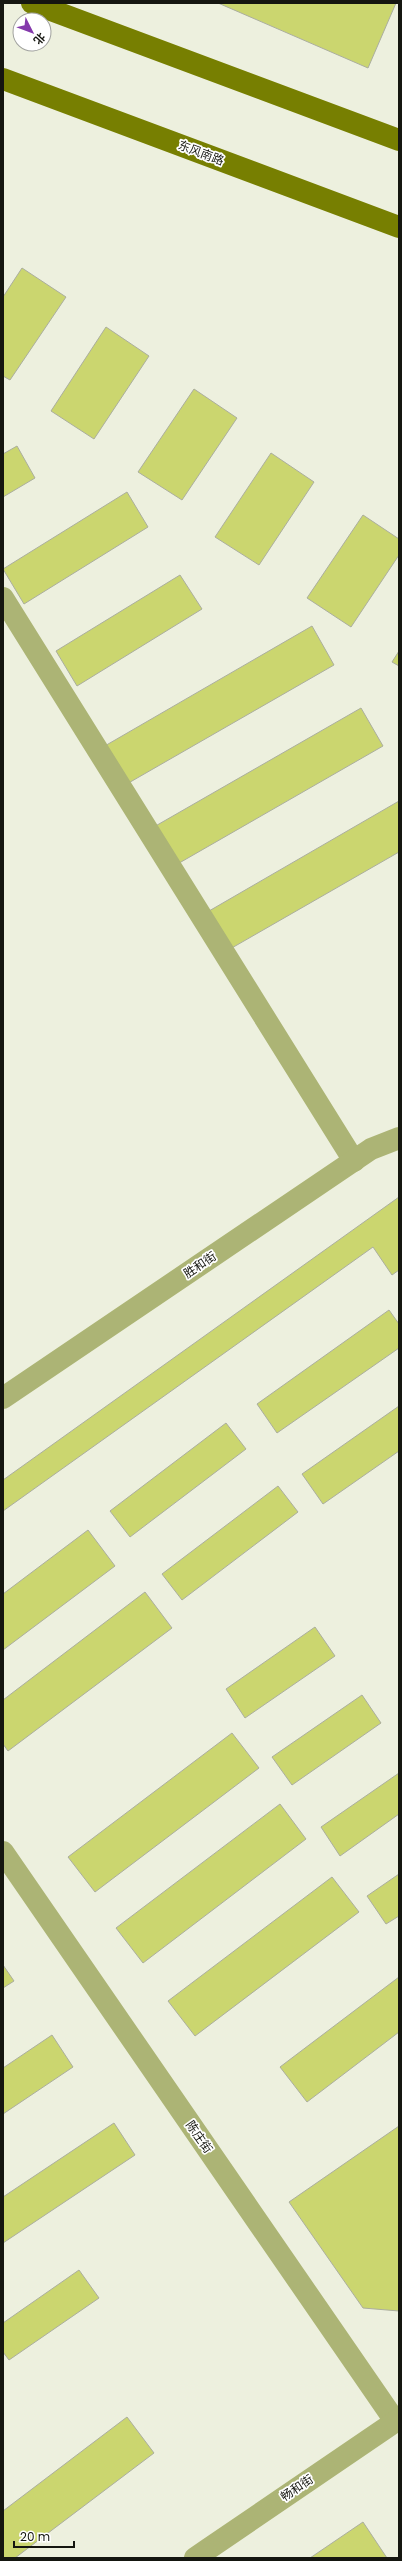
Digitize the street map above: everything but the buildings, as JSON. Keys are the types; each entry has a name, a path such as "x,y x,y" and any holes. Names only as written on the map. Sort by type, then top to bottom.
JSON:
{"main road":[{"path":"32,3 399,140"},
{"name":"东风南路","path":"3,79 399,227"}],"street":[{"path":"3,598 354,1161"},
{"name":"胜和街","path":"3,1398 354,1161 371,1150 399,1138"},
{"name":"陈庄街","path":"3,1852 397,2420"},
{"name":"畅和街","path":"195,2558 397,2420"}]}
